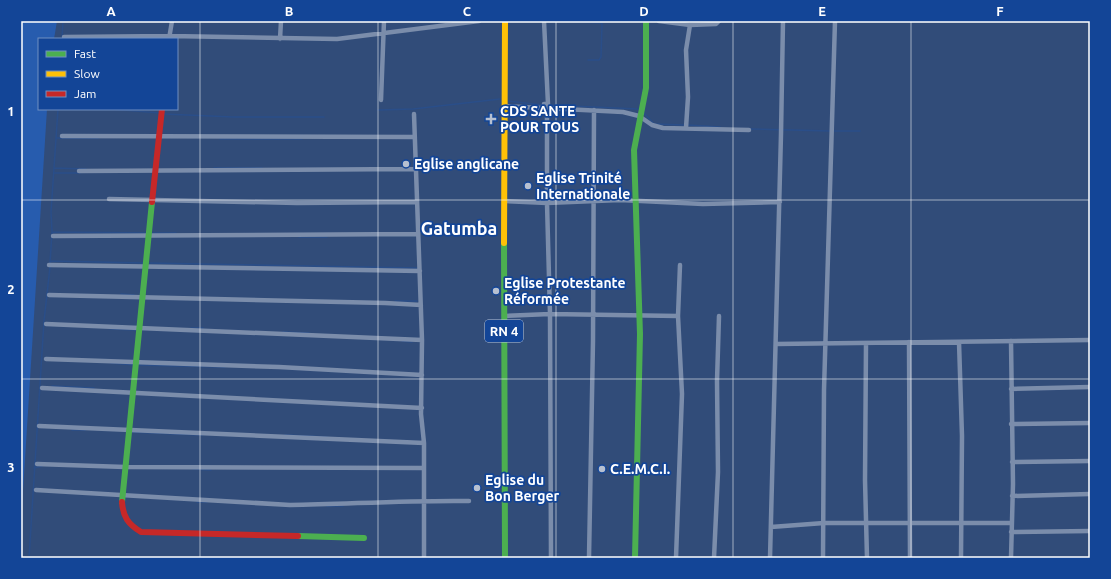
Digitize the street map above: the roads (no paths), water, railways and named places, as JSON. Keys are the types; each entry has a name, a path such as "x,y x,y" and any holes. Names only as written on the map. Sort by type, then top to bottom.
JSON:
{"street":[{"path":"64,37 169,38 172,21"},
{"path":"280,39 281,21"},
{"path":"382,100 384,21"},
{"path":"178,38 337,39 479,21"},
{"name":"RN 4","path":"505,21 505,558"},
{"path":"544,21 548,104 545,106 550,314 550,558"},
{"path":"635,558 639,315 634,202 634,146 646,88 646,21"},
{"path":"659,21 690,25 716,24 719,21"},
{"path":"770,558 782,125 782,21"},
{"path":"823,558 825,343 835,21"},
{"path":"686,126 688,97 686,50 690,25"},
{"path":"504,106 545,106 640,112 652,125 657,127 686,126 749,130"},
{"path":"162,110 154,171 150,235 145,267 134,393 122,495 124,517 127,523 141,532 364,538"},
{"path":"589,558 593,316 594,110"},
{"path":"414,114 422,340 424,558"},
{"path":"62,136 415,137"},
{"path":"79,171 415,169"},
{"path":"109,199 312,204 417,202"},
{"path":"504,201 547,203 634,202 703,204 780,202"},
{"path":"53,236 418,234"},
{"path":"50,265 420,271"},
{"path":"676,558 682,394 678,316 680,265"},
{"path":"49,294 421,305"},
{"path":"504,316 550,314 593,316 678,316"},
{"path":"714,558 718,472 717,381 719,316"},
{"path":"46,324 422,340"},
{"path":"776,344 1090,340"},
{"path":"1011,341 1011,558"},
{"path":"908,342 910,558"},
{"path":"960,342 961,558"},
{"path":"866,344 865,480 867,558"},
{"path":"46,359 279,367 422,375"},
{"path":"1011,389 1090,387"},
{"path":"42,388 422,408"},
{"path":"1011,424 1090,423"},
{"path":"40,426 304,436 424,443"},
{"path":"1012,462 1090,461"},
{"path":"38,464 125,467 424,468"},
{"path":"36,490 290,505 423,500 469,502"},
{"path":"1012,496 1090,494"},
{"path":"771,527 824,523 1011,523"},
{"path":"1011,532 1090,531"}],"waterway":[{"path":"62,38 63,21"},
{"path":"558,21 602,23 601,57 599,60 588,60"},
{"path":"378,110 413,109 500,99"},
{"path":"507,101 543,105"},
{"path":"548,105 638,109"},
{"path":"50,263 52,232 51,212 58,110"},
{"path":"123,110 160,113"},
{"path":"643,112 654,124 684,125"},
{"path":"164,114 233,117 324,117"},
{"path":"688,125 720,127"},
{"path":"750,129 830,131"},
{"path":"834,131 860,131"},
{"path":"56,138 98,138"},
{"path":"220,139 302,139"},
{"path":"54,168 86,169"},
{"path":"214,168 262,168"},
{"path":"54,173 80,173"},
{"path":"52,232 148,233"},
{"path":"152,233 176,233"},
{"path":"299,237 327,237"},
{"path":"50,261 144,263"},
{"path":"147,263 417,268"},
{"path":"29,558 44,321 50,267"},
{"path":"121,294 134,295"},
{"path":"395,301 417,301"},
{"path":"191,328 203,328"},
{"path":"110,329 139,330"},
{"path":"283,332 309,333"},
{"path":"402,341 412,342"},
{"path":"111,363 135,365"},
{"path":"139,365 225,367"},
{"path":"52,386 94,388"},
{"path":"72,430 85,430"},
{"path":"130,432 202,435"},
{"path":"285,435 327,437"},
{"path":"34,468 42,466"},
{"path":"193,469 211,470"},
{"path":"197,502 207,502"},
{"path":"327,506 343,506"}],"place":[{"name":"CDS SANTE POUR TOUS","path":"491,119"},
{"name":"Eglise anglicane","path":"406,164"},
{"name":"Eglise Trinité Internationale","path":"528,186"},
{"name":"Eglise Protestante Réformée","path":"496,291"},
{"name":"C.E.M.C.I.","path":"602,469"},
{"name":"Eglise du Bon Berger","path":"477,488"}],"district":[{"name":"Gatumba","path":"459,229"}]}
